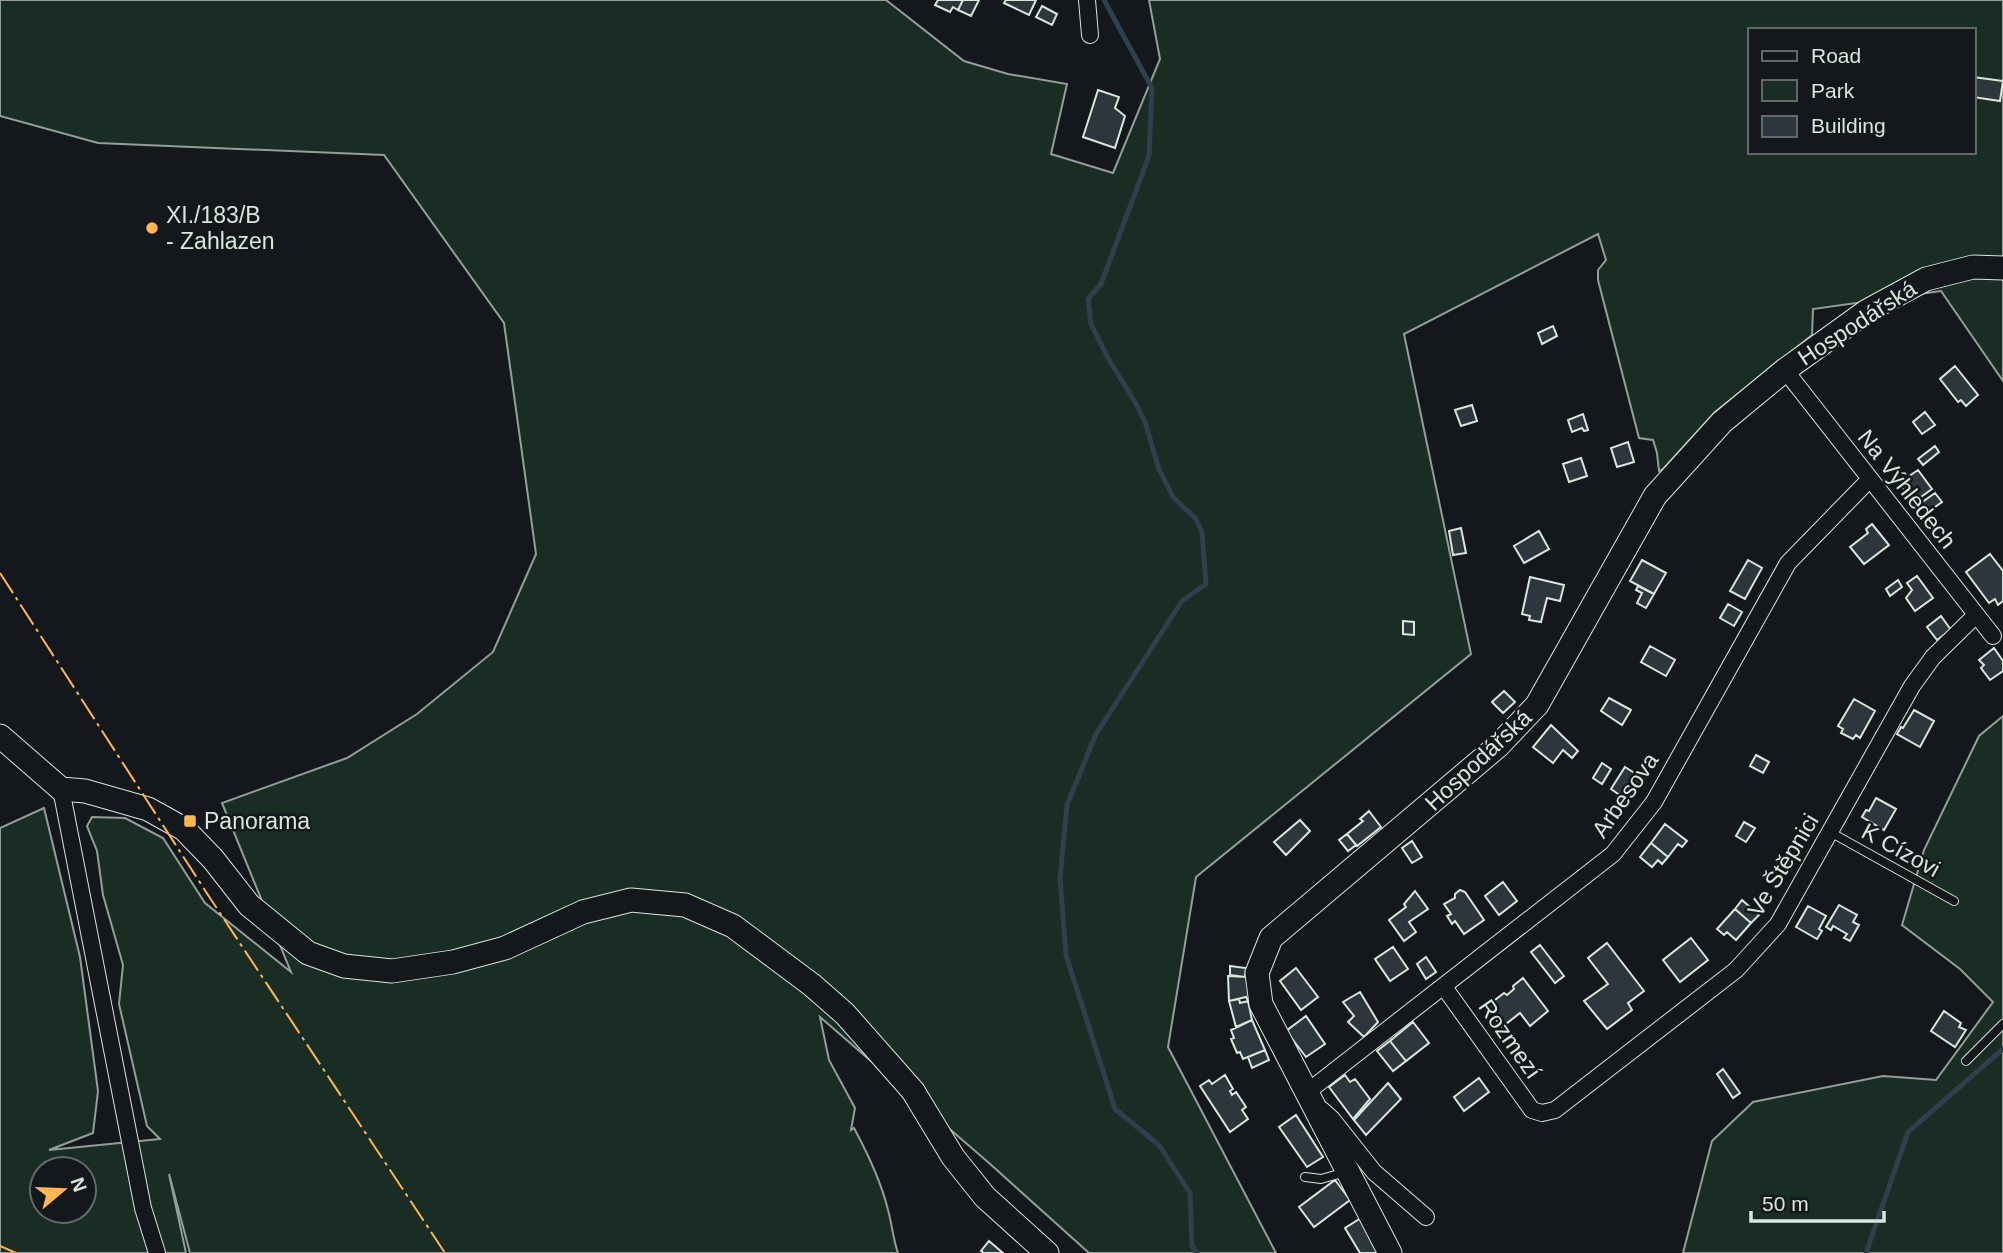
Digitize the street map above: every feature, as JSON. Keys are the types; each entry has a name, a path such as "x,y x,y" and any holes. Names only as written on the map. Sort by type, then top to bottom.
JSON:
{"street":[{"path":"1087,0 1090,35"},
{"name":"Hospodářská","path":"1390,1253 1261,1004 1257,973 1271,938 1498,746 1537,705 1655,496 1722,422 1785,370 1867,311 1926,279 1973,267 2003,268"},
{"name":"Na Výhledech","path":"1785,370 1993,636"},
{"name":"Arbesova","path":"1308,1096 1613,854 1654,802 1788,563 1870,479"},
{"name":"Ve Štěpnici","path":"1542,1112 1555,1110 1736,970 1778,924 1912,686 1933,657 1976,615"},
{"path":"0,736 61,789 85,791 148,809 184,828 213,859 249,905 308,953 344,966 393,971 453,962 505,948 583,912 631,900 685,905 733,926 812,985 845,1014 913,1091 953,1157 985,1197 1046,1253"},
{"path":"61,789 143,1208 157,1253"},
{"name":"Rozmezí","path":"1444,987 1532,1110 1542,1112"},
{"path":"1308,1096 1332,1119 1374,1172 1426,1217"}],"lane":[{"name":"K Cízovi","path":"1830,832 1954,901"},
{"path":"1966,1061 2003,1024"},
{"path":"1305,1177 1321,1179 1349,1171"}],"green space":[{"path":"0,0 886,0 964,61 1008,74 1067,84 1051,154 1113,173 1160,59 1149,0 2003,0 2003,381 1941,291 1813,309 1812,335 1715,412 1659,471 1653,440 1639,438 1598,280 1598,270 1606,260 1598,234 1404,334 1471,654 1196,877 1168,1047 1276,1253 1089,1253 820,1017 829,1060 855,1108 851,1130 854,1128 878,1178 898,1253 190,1253 169,1174 186,1253 0,1253 0,828 44,808 80,957 98,1091 93,1133 49,1150 160,1139 147,1126 119,1004 123,965 103,895 97,851 87,826 92,817 125,818 163,838 205,903 291,972 222,803 347,758 417,714 493,652 536,554 504,323 384,155 98,143 0,116"},
{"path":"2003,716 2003,1253 1683,1253 1712,1141 1753,1102 1883,1076 1936,1080 1993,1002 1960,969 1902,925 1924,850 1979,736"}],"building":[{"path":"938,0 963,0 958,10 953,7 950,12 935,5"},
{"path":"963,0 979,0 971,16 958,10"},
{"path":"1006,0 1036,0 1029,15 1004,3"},
{"path":"1042,6 1057,14 1052,25 1036,17"},
{"path":"1975,77 2003,81 2000,101 1975,97"},
{"path":"1098,90 1119,97 1115,108 1125,116 1115,148 1083,137"},
{"path":"1553,326 1557,336 1542,344 1538,333"},
{"path":"1955,366 1978,395 1966,406 1961,400 1958,402 1940,379"},
{"path":"1472,405 1477,421 1461,426 1455,410"},
{"path":"1925,412 1935,425 1922,434 1913,422"},
{"path":"1583,414 1588,430 1584,431 1582,428 1572,432 1568,420"},
{"path":"1628,442 1634,462 1617,467 1611,448"},
{"path":"1935,446 1939,452 1923,465 1918,459"},
{"path":"1581,458 1587,476 1569,482 1563,464"},
{"path":"1918,470 1932,489 1914,502 1899,483"},
{"path":"1935,493 1942,502 1928,512 1921,503"},
{"path":"1872,524 1889,545 1864,564 1850,547 1868,533 1866,529"},
{"path":"1461,528 1466,553 1453,555 1449,531"},
{"path":"1539,531 1549,549 1524,563 1514,546"},
{"path":"1990,554 2003,571 2003,601 1998,605 1995,599 1989,603 1966,572"},
{"path":"1642,560 1666,573 1654,594 1630,581"},
{"path":"1748,560 1762,568 1745,599 1730,591"},
{"path":"1917,576 1933,598 1915,611 1906,598 1912,590 1907,583"},
{"path":"1530,577 1564,585 1560,601 1547,598 1541,622 1529,620 1530,616 1522,614"},
{"path":"1898,580 1902,587 1890,596 1886,589"},
{"path":"1638,586 1654,594 1646,608 1637,603 1642,593 1636,590"},
{"path":"1728,604 1742,612 1734,626 1720,618"},
{"path":"1941,616 1951,630 1937,640 1927,627"},
{"path":"1403,621 1414,622 1414,635 1403,634"},
{"path":"1650,646 1675,660 1666,676 1641,662"},
{"path":"1994,648 2003,661 2003,671 1990,680 1981,668 1984,665 1979,660"},
{"path":"1504,691 1515,702 1503,713 1492,702"},
{"path":"1609,698 1631,710 1622,725 1601,711"},
{"path":"1854,699 1875,711 1860,738 1856,735 1853,739 1841,733 1843,729 1838,726"},
{"path":"1914,710 1934,721 1920,747 1897,734"},
{"path":"1551,725 1578,751 1572,758 1563,750 1553,763 1533,747"},
{"path":"1756,755 1769,762 1763,773 1750,766"},
{"path":"1602,763 1611,769 1602,784 1593,778"},
{"path":"1625,767 1644,779 1633,797 1623,792 1621,796 1611,789"},
{"path":"1876,798 1896,809 1884,830 1862,817"},
{"path":"1369,811 1381,827 1357,846 1347,834 1363,821 1360,819"},
{"path":"1300,820 1310,831 1286,855 1274,842"},
{"path":"1744,822 1755,828 1746,842 1736,836"},
{"path":"1665,824 1687,841 1682,847 1678,844 1668,857 1651,843"},
{"path":"1347,834 1356,845 1348,851 1339,840"},
{"path":"1412,841 1422,857 1412,863 1402,848"},
{"path":"1651,843 1668,857 1662,864 1658,860 1652,867 1640,857"},
{"path":"1503,882 1517,901 1499,915 1485,896"},
{"path":"1460,890 1465,892 1484,920 1464,934 1455,921 1452,924 1447,916 1451,914 1444,904 1455,898 1455,894"},
{"path":"1415,891 1428,909 1409,922 1416,932 1404,941 1389,920 1406,907 1404,904"},
{"path":"1742,900 1759,915 1751,923 1735,909"},
{"path":"1839,905 1857,915 1853,922 1859,925 1850,941 1844,938 1847,934 1833,926 1831,930 1826,927"},
{"path":"1808,906 1826,916 1817,939 1796,927"},
{"path":"1735,909 1751,923 1736,940 1727,932 1724,935 1717,929"},
{"path":"1691,938 1708,960 1680,982 1663,960"},
{"path":"1607,943 1644,991 1628,1003 1632,1010 1607,1029 1584,1001 1608,984 1588,958"},
{"path":"1540,945 1564,976 1555,983 1531,952"},
{"path":"1393,947 1408,969 1390,981 1375,959"},
{"path":"1426,957 1436,972 1426,979 1417,964"},
{"path":"1230,966 1246,968 1245,977 1230,975"},
{"path":"1296,968 1318,997 1301,1010 1280,981"},
{"path":"1228,976 1248,977 1252,1002 1246,997 1229,1001"},
{"path":"1523,978 1548,1011 1530,1026 1520,1013 1502,1027 1486,1007 1504,993 1507,995"},
{"path":"1360,992 1378,1022 1364,1037 1348,1022 1354,1016 1343,1002"},
{"path":"1239,999 1240,1003 1248,1001 1252,1020 1236,1027 1229,1001"},
{"path":"1944,1011 1961,1023 1959,1027 1966,1030 1955,1047 1931,1031"},
{"path":"1306,1016 1325,1044 1306,1057 1286,1031"},
{"path":"1252,1020 1265,1050 1243,1059 1231,1039 1234,1038 1231,1030"},
{"path":"1413,1022 1429,1043 1406,1061 1390,1041"},
{"path":"1390,1041 1406,1061 1393,1071 1377,1051"},
{"path":"1265,1050 1269,1060 1252,1068 1248,1057"},
{"path":"1723,1069 1740,1093 1733,1098 1717,1074"},
{"path":"1225,1075 1233,1089 1230,1091 1232,1095 1236,1092 1246,1107 1242,1110 1248,1119 1230,1132 1200,1086 1209,1080 1212,1084"},
{"path":"1345,1075 1350,1082 1355,1079 1370,1099 1353,1119 1329,1087"},
{"path":"1479,1078 1489,1092 1464,1111 1454,1097"},
{"path":"1388,1083 1401,1099 1366,1135 1354,1120"},
{"path":"1296,1115 1323,1157 1307,1167 1279,1127"},
{"path":"1335,1180 1350,1200 1314,1227 1299,1207"},
{"path":"1361,1218 1381,1253 1360,1253 1345,1228"},
{"path":"989,1241 1003,1253 981,1251"}],"waterway":[{"path":"1104,0 1152,88 1149,156 1101,284 1088,299 1091,324 1145,422 1159,469 1173,497 1196,519 1202,532 1206,584 1182,601 1096,734 1067,805 1060,878 1066,955 1115,1109 1159,1145 1190,1193 1192,1246 1197,1253"},
{"path":"1866,1253 1908,1132 2003,1049"}],"power":[{"path":"0,573 210,898 445,1253"},
{"path":"0,1246 16,1253"}],"place":[{"name":"XI./183/B - Zahlazen","path":"152,228"},
{"name":"Panorama","path":"190,821"}]}
